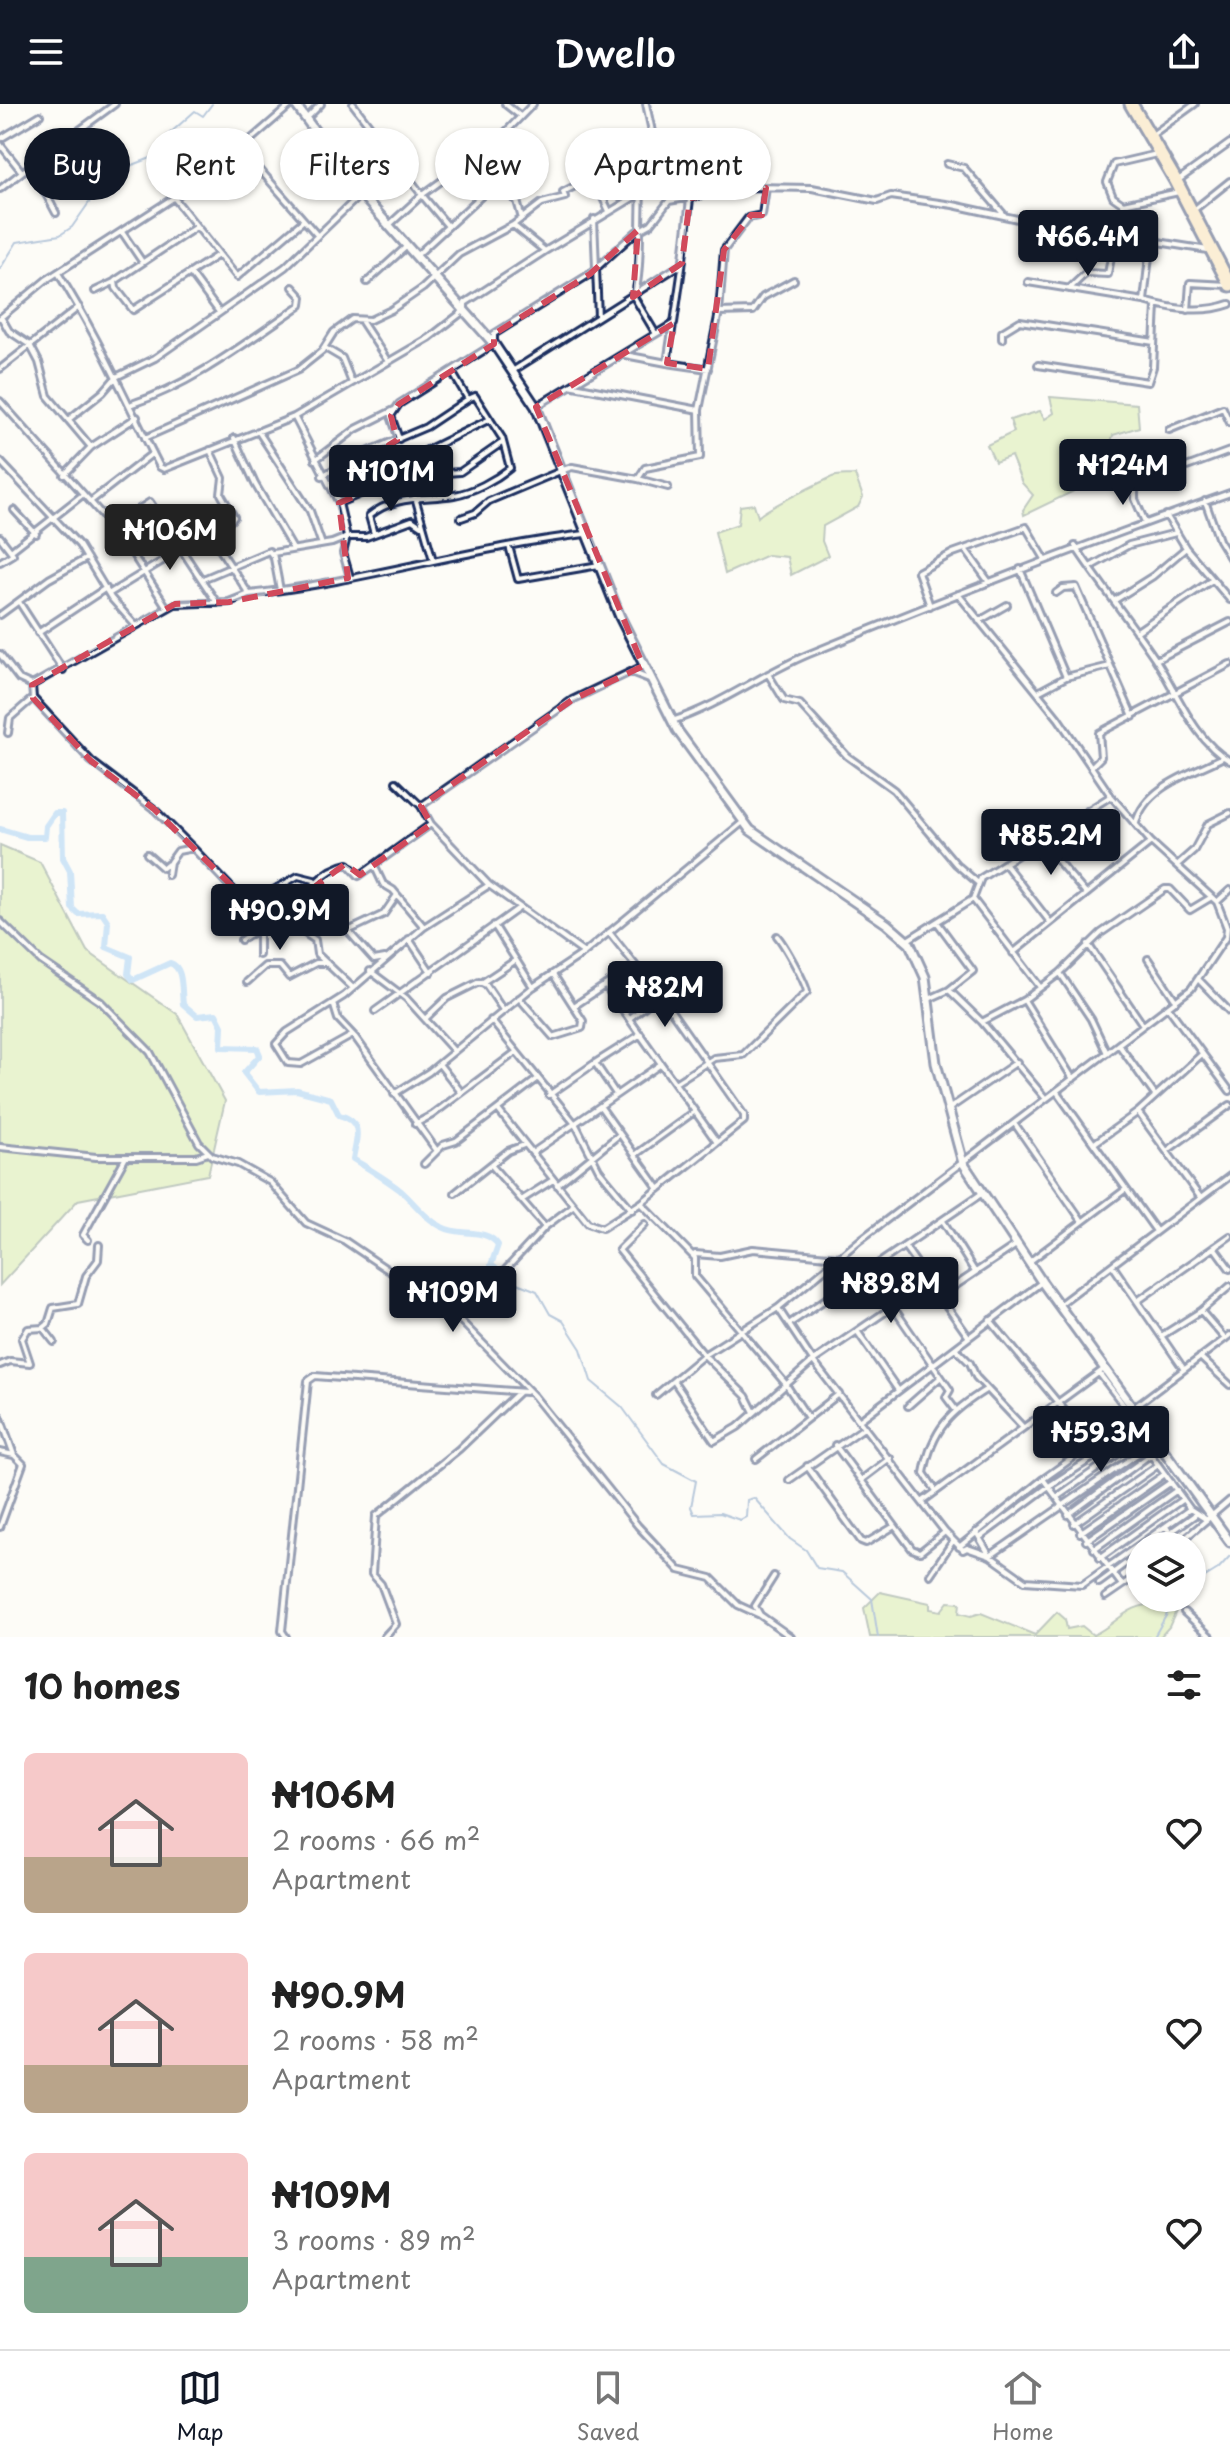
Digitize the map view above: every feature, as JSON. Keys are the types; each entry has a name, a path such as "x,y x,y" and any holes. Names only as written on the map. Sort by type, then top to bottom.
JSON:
{"highway":[{"path":"1131,104 1179,186 1230,285"}],"main road":[{"path":"300,110 313,128"},
{"path":"366,200 465,310 514,370 536,407 599,565 649,679 672,721 743,822 767,844 906,941 922,968 929,999 933,1046 963,1163 1102,1371 1209,1518 1229,1537"}],"street":[{"path":"81,128 115,104"},
{"path":"264,132 300,110 321,104"},
{"path":"353,104 447,225"},
{"path":"505,104 519,115"},
{"path":"506,128 533,104"},
{"path":"646,104 651,128"},
{"path":"1150,137 1195,104"},
{"path":"0,189 22,172 0,142 40,115"},
{"path":"1159,154 1114,164 1107,182 1116,202 1123,204 1179,186 1230,143"},
{"path":"947,164 964,168 1005,216"},
{"path":"264,174 318,235"},
{"path":"1192,212 1215,190 1230,181"},
{"path":"362,321 391,310 423,288 467,248 513,225 542,203 565,197 563,192 581,183 597,185 609,211"},
{"path":"388,226 435,186"},
{"path":"771,188 812,188 877,201 891,196 1212,251"},
{"path":"58,273 132,404 145,438 164,469 234,438 294,417 429,338 465,310 465,303 472,298 594,219 641,193 638,230 641,249 634,297 656,334"},
{"path":"49,200 56,213"},
{"path":"91,447 44,389 39,362 30,345 9,331 1,317 58,273 173,200"},
{"path":"176,200 218,255 240,277 304,220"},
{"path":"68,420 103,392 116,377 155,358 285,267 355,200"},
{"path":"415,257 476,200"},
{"path":"516,200 522,219"},
{"path":"314,460 356,429 394,410 413,393 494,344 494,334 598,268 638,230 651,224 669,201 676,200"},
{"path":"667,363 690,200"},
{"path":"638,479 645,468 700,457 699,410 719,312 724,250 750,217 762,215 764,200"},
{"path":"594,219 598,317"},
{"path":"513,225 545,251"},
{"path":"95,291 196,227"},
{"path":"122,232 142,261"},
{"path":"1069,289 1086,273 1108,274 1115,235"},
{"path":"1141,301 1144,301 1151,239"},
{"path":"367,282 406,247"},
{"path":"115,281 116,288 133,310 218,255"},
{"path":"514,370 677,267 682,268"},
{"path":"191,274 219,312"},
{"path":"719,312 753,311 763,297 794,280"},
{"path":"1028,282 1188,310 1215,309 1230,304"},
{"path":"1188,310 1190,283 1230,285"},
{"path":"132,404 157,396 213,365 301,305 302,297 293,287"},
{"path":"1038,365 1148,382 1153,367 1156,305"},
{"path":"0,369 79,307"},
{"path":"145,438 298,370 325,348 340,327 355,318 362,321 387,360"},
{"path":"1002,339 1002,332 1020,321 1154,342"},
{"path":"536,407 674,323"},
{"path":"325,348 342,358 352,383"},
{"path":"622,355 708,369"},
{"path":"452,372 468,399"},
{"path":"571,386 699,410"},
{"path":"322,476 353,458 432,424 475,396 503,442 510,468 489,482 456,495 415,497 371,514 374,534"},
{"path":"0,401 81,496 91,501 121,536 167,607"},
{"path":"1169,430 1223,408 1230,423"},
{"path":"394,410 392,425 399,439"},
{"path":"64,475 91,447 137,417"},
{"path":"294,417 322,476 339,503 347,537 343,553 350,577"},
{"path":"421,453 490,419"},
{"path":"258,431 310,511 321,542"},
{"path":"234,438 255,484 293,549"},
{"path":"339,503 403,476 460,472 503,442"},
{"path":"389,445 403,476"},
{"path":"210,450 223,478 221,494 234,517 213,536"},
{"path":"1145,522 1135,499 1135,486 1230,451"},
{"path":"91,501 153,453"},
{"path":"0,461 7,465 87,558 127,620 136,626"},
{"path":"461,518 475,513 489,501 572,467 668,487"},
{"path":"672,721 711,708 768,674 1075,546 1229,495"},
{"path":"0,562 81,496"},
{"path":"415,497 433,560"},
{"path":"121,536 130,531 130,515 147,501 217,603"},
{"path":"1205,501 1219,540 1230,558"},
{"path":"14,510 36,534"},
{"path":"1166,515 1186,548 1230,600"},
{"path":"272,555 321,542 332,543 347,537 374,534 412,520 421,526"},
{"path":"930,606 918,572 965,549 1026,527 1045,559"},
{"path":"172,535 189,534 204,528 213,536 249,594"},
{"path":"1089,567 1129,545 1176,533"},
{"path":"182,549 181,543 189,534"},
{"path":"32,685 179,603 217,603 249,594 587,534"},
{"path":"0,537 12,550"},
{"path":"509,546 518,579 599,565"},
{"path":"1075,546 1156,660 1187,714 1223,757 1230,761"},
{"path":"1115,600 1153,576 1186,548"},
{"path":"110,593 182,549"},
{"path":"965,549 989,582"},
{"path":"202,580 269,551 280,590"},
{"path":"0,615 87,558"},
{"path":"1020,569 1066,677"},
{"path":"1136,632 1212,580"},
{"path":"38,633 107,587"},
{"path":"1056,593 1063,588 1076,587 1133,717"},
{"path":"656,1395 675,1383 704,1355 778,1308 839,1257 1176,1001 1199,980 1229,929 1217,902 1151,842 1111,796 1038,692 958,594"},
{"path":"19,602 63,670"},
{"path":"979,621 1007,605"},
{"path":"1156,660 1230,622"},
{"path":"0,654 19,679 32,685"},
{"path":"1091,767 1101,757 1099,733 1230,664"},
{"path":"421,806 572,700 643,666"},
{"path":"1038,692 1066,677 1110,666"},
{"path":"631,672 649,679"},
{"path":"768,674 782,698 800,704 847,756 894,790 956,864 977,882"},
{"path":"32,685 33,698 91,761 154,809 235,889 259,929 259,955"},
{"path":"8,733 10,718 33,698"},
{"path":"1136,825 1142,808 1161,790 1185,774 1223,757"},
{"path":"396,782 421,806 431,824 489,885 584,953"},
{"path":"906,941 973,899 977,882 1111,796"},
{"path":"1177,865 1194,850 1208,824 1230,813"},
{"path":"394,1094 439,1064 533,987 584,953 743,822"},
{"path":"241,940 281,917 317,883 343,864 359,876 431,824"},
{"path":"1040,840 1086,894"},
{"path":"1013,953 1151,842"},
{"path":"147,854 163,868 178,851 193,848"},
{"path":"168,875 170,862"},
{"path":"1005,864 1050,922"},
{"path":"374,865 383,884 397,895 424,927"},
{"path":"270,892 298,876 317,883 348,931 374,960 387,957"},
{"path":"353,1035 301,1064 288,1063 278,1047 278,1039 287,1032 353,988 424,927 489,885"},
{"path":"982,1022 1024,1000 1060,973 1088,944 1165,889 1190,910 1210,898"},
{"path":"1217,902 1230,890"},
{"path":"348,931 384,914 397,895"},
{"path":"973,899 1040,987"},
{"path":"289,920 295,906"},
{"path":"375,1011 519,908"},
{"path":"281,917 315,940 317,954 353,988"},
{"path":"0,921 41,961 101,1002 150,1052 186,1121 209,1153 226,1163 238,1164 270,1182 306,1223 345,1241 459,1320 529,1392 679,1570 711,1578 738,1605 760,1615 791,1637"},
{"path":"929,999 949,990 973,968 937,922"},
{"path":"493,928 533,987"},
{"path":"499,1111 588,1223 602,1228 632,1210 744,1121 744,1115 609,932"},
{"path":"675,1083 720,1056 733,1058 743,1055 807,992 791,965 786,946 777,936"},
{"path":"409,939 431,972"},
{"path":"1088,944 1144,1026"},
{"path":"1148,959 1176,1001"},
{"path":"425,1019 447,998 483,982 516,960"},
{"path":"247,982 262,968 272,965 280,966 289,977 316,963 327,963"},
{"path":"574,1006 634,966"},
{"path":"370,971 400,993 454,1051"},
{"path":"1060,973 1091,1019 1108,1054"},
{"path":"519,998 545,1030 557,1038 584,1026 553,974"},
{"path":"1199,980 1228,1004 1230,1012"},
{"path":"483,982 503,1010"},
{"path":"605,985 716,1141"},
{"path":"949,990 982,1022 1046,1099"},
{"path":"630,1018 658,996"},
{"path":"1024,1000 1073,1079"},
{"path":"333,1003 338,1019 437,1151"},
{"path":"1168,1007 1230,1091"},
{"path":"491,1020 578,1129 592,1158 632,1210"},
{"path":"549,1095 641,1034"},
{"path":"1119,1045 1154,1094"},
{"path":"415,1124 516,1052"},
{"path":"1096,1142 1138,1112 1154,1094 1201,1055"},
{"path":"948,1110 1017,1062"},
{"path":"595,1063 616,1094"},
{"path":"439,1064 461,1092"},
{"path":"534,1152 661,1064"},
{"path":"424,1164 437,1151 499,1111 536,1080"},
{"path":"1057,1092 1096,1142 1156,1231"},
{"path":"1168,1150 1230,1105"},
{"path":"600,1106 659,1189"},
{"path":"635,1155 694,1112"},
{"path":"1138,1112 1200,1198"},
{"path":"1015,1124 1082,1221"},
{"path":"557,1185 620,1134"},
{"path":"455,1193 475,1175 523,1143"},
{"path":"0,1147 126,1157 196,1157 209,1153"},
{"path":"88,1240 83,1235 126,1157"},
{"path":"492,1166 526,1200 545,1227"},
{"path":"1058,1306 1230,1176"},
{"path":"526,1200 553,1180"},
{"path":"1028,1263 1126,1189"},
{"path":"789,1324 981,1194"},
{"path":"641,1203 692,1254 695,1276 785,1383 808,1418"},
{"path":"459,1320 545,1227 574,1205"},
{"path":"943,1221 975,1272"},
{"path":"645,1224 619,1250 704,1355 746,1396 754,1412"},
{"path":"1139,1300 1230,1236"},
{"path":"0,1365 10,1361 30,1363 22,1334 48,1324 53,1308 78,1304 86,1276 98,1260 99,1245"},
{"path":"940,1296 1016,1245"},
{"path":"905,1247 969,1337"},
{"path":"1214,1247 1230,1269"},
{"path":"692,1254 720,1256 753,1249 839,1257"},
{"path":"1113,1266 1183,1368"},
{"path":"869,1272 935,1363 950,1390 946,1397 955,1409"},
{"path":"860,1420 1042,1282"},
{"path":"1163,1335 1201,1311 1230,1286"},
{"path":"675,1383 712,1441 734,1430 813,1361 894,1306"},
{"path":"778,1308 813,1361 959,1547 990,1556 1025,1581 1039,1584 1082,1585 1126,1554"},
{"path":"1201,1311 1225,1339"},
{"path":"990,1320 1092,1444"},
{"path":"43,1328 54,1342"},
{"path":"857,1331 898,1390"},
{"path":"959,1547 1133,1412 1183,1368 1230,1335"},
{"path":"955,1348 987,1389 1023,1427"},
{"path":"1200,1357 1230,1385"},
{"path":"923,1501 1102,1371"},
{"path":"286,1637 282,1631 284,1601 308,1381 315,1376 529,1392"},
{"path":"908,1406 941,1377"},
{"path":"936,1491 925,1477 938,1435 955,1409 987,1389"},
{"path":"384,1637 396,1624 381,1584 372,1574 376,1516 459,1449 518,1393 529,1392"},
{"path":"756,1459 839,1394"},
{"path":"1133,1412 1150,1455 1195,1515 1209,1518"},
{"path":"0,1416 14,1455 23,1464 0,1527"},
{"path":"789,1480 865,1427"},
{"path":"981,1537 1049,1486 1138,1429"},
{"path":"1057,1497 1142,1437"},
{"path":"835,1445 893,1527 916,1552 945,1532"},
{"path":"990,1556 1146,1448"},
{"path":"0,1452 14,1455"},
{"path":"1068,1515 1150,1455"},
{"path":"861,1480 890,1458"},
{"path":"1074,1524 1158,1465"},
{"path":"807,1466 861,1541 866,1543 893,1527"},
{"path":"1080,1533 1165,1474"},
{"path":"1043,1479 1080,1533 1122,1585"},
{"path":"1086,1541 1171,1482"},
{"path":"1093,1549 1177,1490"},
{"path":"1100,1558 1183,1499"},
{"path":"1192,1532 1230,1500"},
{"path":"1157,1532 1190,1509"},
{"path":"1174,1532 1195,1515"},
{"path":"1166,1526 1170,1532"},
{"path":"976,1532 990,1556"},
{"path":"930,1575 953,1541"},
{"path":"1099,1583 1126,1564"},
{"path":"760,1615 756,1601 774,1576"},
{"path":"1105,1597 1126,1582"},
{"path":"1184,1612 1211,1637"}],"highlighted area":[{"path":"766,188 762,215 751,215 724,250 708,369 667,363 674,323 536,407 643,666 572,700 421,806 431,824 360,875 345,864 259,929 235,889 154,809 91,761 33,698 32,685 175,604 229,602 348,578 339,503 407,475 389,445 397,440 391,416 399,404 494,344 494,334 590,274 638,230 633,297 682,263 690,198"}],"green space":[{"path":"1050,397 1137,404 1139,427 1113,435 1108,453 1088,463 1085,482 1074,491 1024,515 1023,510 1033,495 1022,483 1011,456 995,462 987,445 1014,432 1010,420 1040,411 1045,419 1054,413"},
{"path":"855,475 863,497 858,507 823,526 822,541 828,556 791,575 787,557 767,555 725,574 715,532 738,524 740,506 754,504 758,517 833,477"},
{"path":"0,845 40,862 87,951 177,1014 225,1101 208,1175 78,1200 0,1285"},
{"path":"880,1592 930,1603 930,1609 941,1611 948,1602 960,1603 959,1613 971,1616 981,1613 1035,1635 1057,1612 1065,1619 1067,1629 1082,1626 1093,1635 1128,1612 1176,1612 1160,1637 870,1637 864,1608"}],"waterway":[{"path":"0,269 17,242 60,235 72,227 109,174 151,158 162,149 168,135 195,111 203,116 212,104"},
{"path":"0,829 27,837 45,837 46,826 55,813 62,813 63,858 70,871 72,908 78,914 102,913 108,922 106,947 130,957 128,974 133,980 170,963 174,965 181,980 183,1004 197,1016 216,1014 222,1026 221,1047 257,1048 260,1055 244,1073 259,1092 297,1090 331,1099 339,1115 356,1127 353,1159 400,1190 436,1224 449,1230 493,1239 498,1245 491,1265 512,1281"},
{"path":"512,1281 537,1291 550,1314 563,1321 581,1349 591,1381 622,1407 664,1464 696,1481 691,1507 694,1514 720,1513 740,1520 746,1517 747,1500 754,1498 790,1539 806,1550 817,1568 842,1572 872,1599 878,1637"},
{"path":"1206,1576 1230,1556"},
{"path":"1154,1637 1168,1612"}]}
